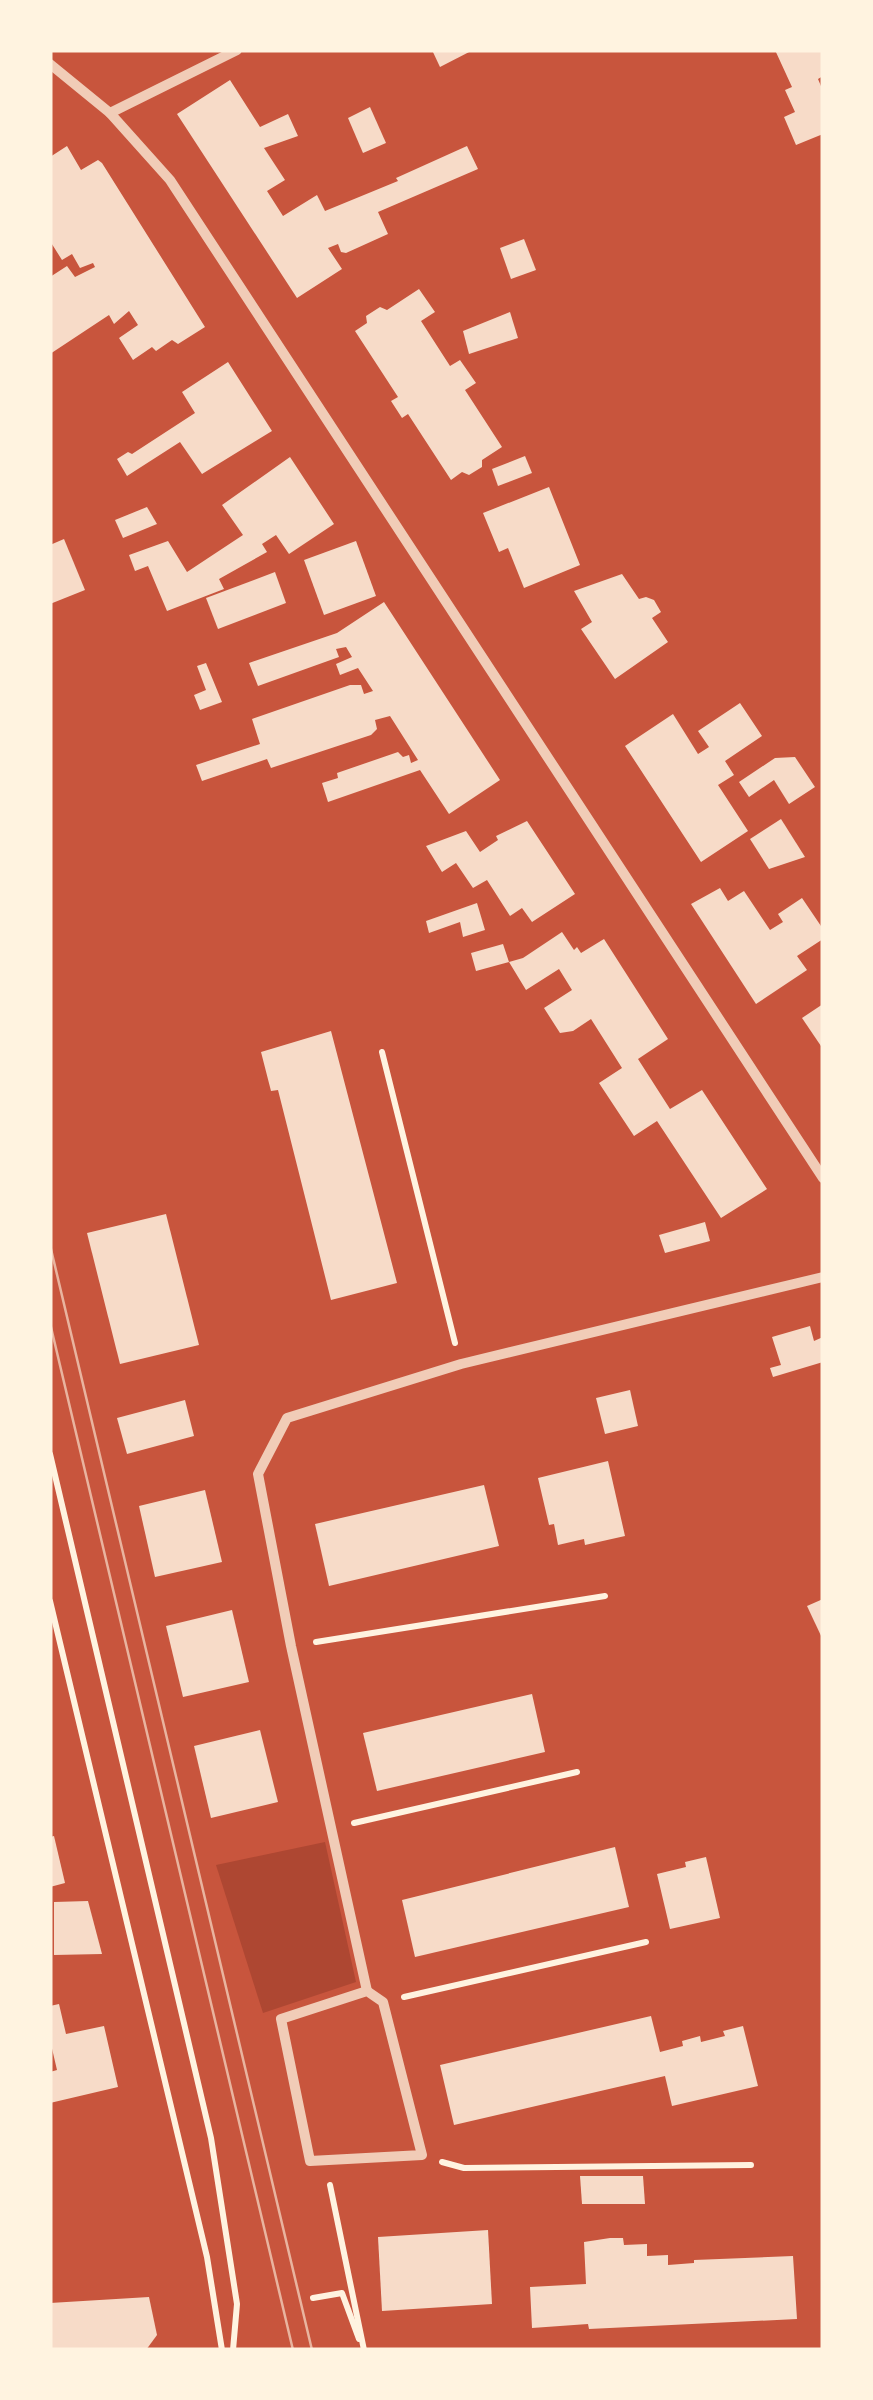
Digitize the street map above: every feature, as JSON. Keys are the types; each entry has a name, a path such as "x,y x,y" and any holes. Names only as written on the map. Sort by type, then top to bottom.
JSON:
{"street":[{"path":"110,113 237,50"},
{"path":"50,64 110,113 180,196 823,1178"},
{"path":"367,1991 281,2019 310,2161 422,2155 383,2002 367,1991 290,1646 258,1474 287,1418 460,1364 823,1277"}],"path":[{"path":"382,1052 460,1364"},
{"path":"50,1454 210,2138 237,2304 233,2350"},
{"path":"290,1646 605,1596"},
{"path":"50,1601 206,2257 222,2350"},
{"path":"333,1828 578,1772"},
{"path":"383,2002 646,1942"},
{"path":"422,2155 464,2168 751,2165"},
{"path":"324,2159 363,2350"},
{"path":"313,2298 342,2294 363,2350"}],"shaded area":[{"path":"325,1842 356,1982 263,2013 216,1865"}],"building":[{"path":"432,50 473,50 440,67"},
{"path":"775,50 823,50 823,76 818,79 823,91 823,134 796,145 784,117 795,112 785,90 792,87"},
{"path":"230,80 260,127 288,114 298,136 264,148 285,180 267,191 283,216 317,195 325,211 398,181 396,178 467,146 478,169 378,212 388,234 346,253 341,252 338,244 328,248 342,269 297,298 177,114"},
{"path":"370,107 386,143 363,153 348,118"},
{"path":"67,146 81,170 98,160 102,163 205,327 178,344 172,340 156,351 152,347 133,360 119,338 138,325 129,311 114,324 109,315 50,354 50,277 67,266 75,277 95,267 93,263 80,268 72,254 62,260 50,241 50,157"},
{"path":"524,239 536,270 511,279 500,248"},
{"path":"419,289 435,312 421,321 450,366 460,360 476,383 465,390 502,447 482,460 482,467 469,475 462,472 451,480 408,414 402,418 391,401 398,397 355,331 367,323 366,316 380,307 387,310"},
{"path":"510,312 518,338 469,354 463,331"},
{"path":"228,362 272,431 202,474 180,442 127,476 117,459 128,452 132,454 195,413 182,392"},
{"path":"525,456 532,473 498,486 492,469"},
{"path":"290,457 334,524 289,554 276,535 262,544 267,552 219,579 224,589 167,611 148,566 135,571 129,555 168,541 187,572 243,535 222,505"},
{"path":"549,487 580,565 524,588 508,548 499,552 483,513"},
{"path":"147,507 157,524 123,538 115,520"},
{"path":"64,539 85,590 50,604 50,545"},
{"path":"356,541 376,596 324,615 304,560"},
{"path":"275,572 286,603 218,629 206,598"},
{"path":"622,574 639,599 654,600 661,612 652,618 668,642 615,679 581,629 592,622 574,591"},
{"path":"384,602 500,780 449,814 420,770 328,802 322,783 338,778 337,773 398,752 403,757 409,755 411,763 418,760 390,716 375,720 377,729 371,735 271,768 267,759 202,781 196,765 260,744 252,719 350,685 361,685 364,694 373,691 358,668 340,675 336,664 352,657 346,647 336,649 339,657 258,686 249,663 337,633"},
{"path":"206,663 222,702 200,710 194,695 206,690 197,666"},
{"path":"740,703 762,736 725,761 734,775 718,785 748,831 701,862 625,746 673,714 698,754 709,747 698,731"},
{"path":"795,757 815,787 789,804 774,780 749,797 739,782 775,758"},
{"path":"781,819 805,857 769,869 750,839"},
{"path":"527,821 575,894 532,922 522,908 510,916 487,880 473,888 456,863 442,872 426,846 466,831 480,852 498,840 496,836"},
{"path":"720,888 728,901 744,891 770,930 783,922 778,914 802,898 823,929 823,939 797,956 807,970 756,1004 691,904"},
{"path":"477,903 485,930 463,937 460,922 429,933 426,921"},
{"path":"562,932 574,950 577,947 581,953 604,939 668,1039 638,1059 670,1109 702,1090 767,1189 721,1218 657,1121 634,1136 599,1083 622,1068 591,1019 573,1031 560,1033 544,1008 572,990 559,969 526,990 509,962 523,958"},
{"path":"503,944 509,962 476,971 471,953"},
{"path":"823,1004 823,1049 802,1018"},
{"path":"331,1031 397,1283 331,1300 278,1090 271,1091 261,1052"},
{"path":"166,1214 199,1345 120,1364 87,1233"},
{"path":"705,1222 710,1241 665,1253 659,1235"},
{"path":"810,1326 814,1341 823,1337 823,1362 773,1377 770,1368 781,1365 772,1337"},
{"path":"630,1390 638,1426 605,1434 596,1398"},
{"path":"185,1400 194,1436 127,1454 117,1418"},
{"path":"608,1461 625,1536 585,1545 584,1539 558,1545 538,1478"},
{"path":"484,1485 499,1546 329,1586 315,1524"},
{"path":"205,1490 222,1562 155,1577 139,1506"},
{"path":"823,1599 823,1640 807,1606"},
{"path":"232,1610 249,1682 183,1697 166,1626"},
{"path":"532,1694 545,1752 377,1791 363,1733"},
{"path":"260,1730 278,1802 211,1818 194,1746"},
{"path":"54,1836 65,1883 50,1887 50,1837"},
{"path":"615,1847 629,1907 415,1957 402,1900"},
{"path":"706,1857 720,1918 670,1929 657,1874"},
{"path":"88,1901 102,1954 54,1955 54,1902"},
{"path":"59,2004 66,2034 104,2026 118,2087 50,2103 50,2072 57,2070 50,2040 50,2006"},
{"path":"651,2016 660,2052 700,2036 701,2042 725,2036 723,2031 743,2026 758,2086 672,2106 665,2076 454,2125 440,2065"},
{"path":"580,2176 643,2176 645,2204 582,2204"},
{"path":"488,2230 492,2304 382,2311 378,2237"},
{"path":"623,2238 624,2245 647,2244 647,2256 668,2255 668,2265 694,2260 793,2256 797,2319 532,2328 530,2287 586,2284 584,2242"},
{"path":"149,2297 157,2335 146,2350 50,2350 50,2303"}],"tram line":[{"path":"50,1245 312,2350"},
{"path":"50,1323 293,2350"}]}
